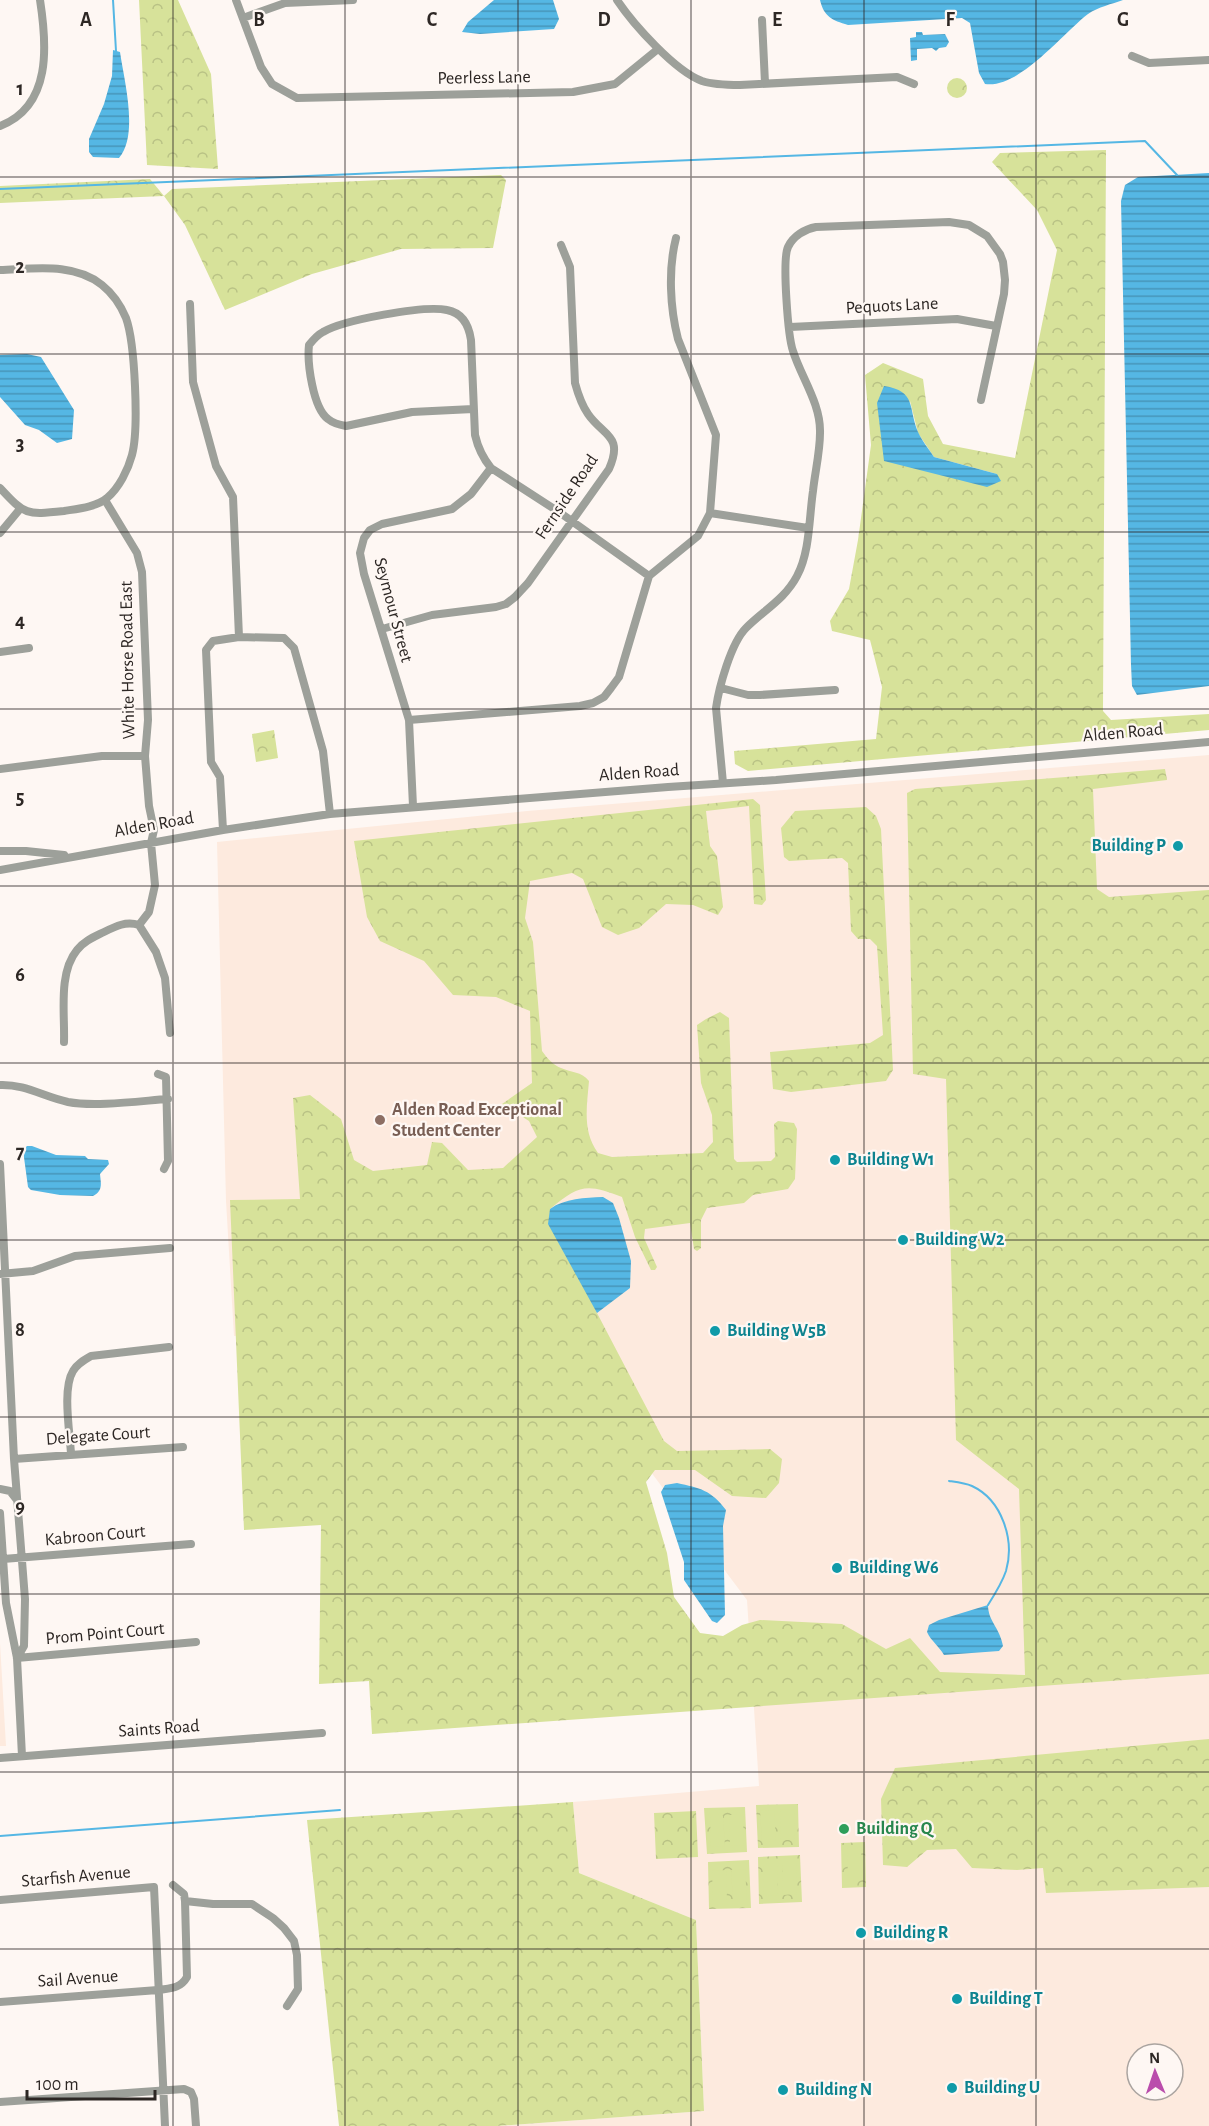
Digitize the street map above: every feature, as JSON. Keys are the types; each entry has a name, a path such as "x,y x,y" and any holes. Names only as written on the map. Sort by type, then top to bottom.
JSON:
{"street":[{"path":"0,126 23,112 39,89 45,49 40,0"},
{"path":"236,0 243,18 285,3 353,0"},
{"path":"616,0 658,49 701,81 720,84 897,77 914,84"},
{"name":"Peerless Lane","path":"243,18 261,67 272,84 297,98 573,92 615,84 658,49"},
{"path":"762,20 765,83"},
{"path":"1132,56 1149,63 1209,60"},
{"path":"723,783 717,708 731,655 742,632 783,597 798,575 806,548 820,425 818,414 792,348 785,256 790,243 800,232 816,227 949,222 969,225 991,240 1000,254 1005,280 981,400"},
{"path":"409,720 580,706 604,697 619,676 649,576 698,536 710,513 716,435 675,326 672,255 676,238"},
{"name":"Fernside Road","path":"382,629 432,615 506,604 528,584 609,469 614,458 610,435 589,415 580,401 575,383 570,267 561,245"},
{"path":"0,270 64,269 79,272 101,284 109,292 119,305 129,329 135,422 132,456 119,484 105,500 71,510 31,513 20,509 0,488"},
{"path":"190,303 193,382 216,466 233,497 239,637"},
{"path":"473,409 412,412 346,426 327,419 314,388 308,358 309,345 322,332 336,326 397,313 431,309 447,310 465,320 469,327 475,435 479,449 491,468 649,576"},
{"name":"Pequots Lane","path":"790,327 957,319 996,326"},
{"name":"Seymour Street","path":"413,806 409,720 364,574 360,553 364,538 370,530 382,524 452,509 471,494 491,468"},
{"name":"White Horse Road East","path":"105,500 137,554 142,572 148,720 145,756 149,806 154,830 151,843 155,885 149,912 139,925"},
{"path":"0,533 20,509"},
{"path":"710,513 808,528"},
{"path":"223,830 220,777 211,762 206,650 213,642 239,637 284,638 294,648 323,751 330,814"},
{"path":"0,652 29,648"},
{"path":"722,688 748,695 835,690"},
{"name":"Alden Road","path":"0,870 223,830 330,814 1209,742"},
{"path":"0,769 102,756 145,756"},
{"name":"Alden Road","path":"0,851 73,856"},
{"path":"64,1041 67,972 75,952 92,938 123,923 139,925 156,952 165,978 170,1033"},
{"path":"158,1074 166,1077 168,1100 168,1161 164,1169"},
{"path":"0,1085 23,1087 56,1099 80,1103 168,1100"},
{"path":"0,1164 3,1274 25,1599 24,1646 17,1658"},
{"path":"3,1274 33,1271 75,1256 170,1248"},
{"path":"71,1454 69,1380 73,1370 81,1361 91,1356 169,1347"},
{"name":"Delegate Court","path":"14,1459 183,1447"},
{"path":"0,1490 9,1491 17,1500"},
{"path":"0,1514 6,1603 17,1658 22,1756"},
{"name":"Kabroon Court","path":"3,1559 191,1544"},
{"name":"Prom Point Court","path":"17,1658 196,1642"},
{"name":"Saints Road","path":"0,1758 321,1733"},
{"path":"173,1885 184,1894 185,1901 252,1904 284,1928 294,1941 297,1955 298,1989 287,2006"},
{"name":"Starfish Avenue","path":"0,1900 154,1887 158,1990"},
{"name":"Sail Avenue","path":"0,2002 158,1990 183,1984 187,1977 185,1901"},
{"path":"158,1990 165,2126"},
{"path":"0,2102 178,2088 191,2092 194,2099 196,2126"}],"shaded area":[{"path":"1209,755 1209,2126 497,2126 704,2111 696,1920 579,1873 573,1802 759,1786 747,1600 542,1327 234,1336 226,1201 217,842 527,811"},
{"path":"0,1643 6,1746 0,1746"}],"green space":[{"path":"139,0 178,0 211,74 218,169 147,165"},
{"path":"953,78 961,78 967,84 967,92 961,98 953,98 947,92 947,84"},
{"path":"1106,150 1103,711 1111,720 1209,714 1209,730 748,771 735,764 734,751 876,739 882,687 870,640 832,631 830,621 849,589 858,540 871,445 865,375 883,363 923,379 928,416 943,444 1015,458 1057,250 1037,210 992,162 1000,153","holes":["910,401 918,433 934,457 997,474 885,461"]},
{"path":"501,175 506,180 493,248 401,249 312,274 225,310 185,225 164,196 172,189"},
{"path":"150,179 164,196 0,203 0,186"},
{"path":"274,730 278,758 256,762 252,734"},
{"path":"1165,769 1167,780 1093,789 1097,889 1109,897 1209,890 1209,1674 372,1734 369,1681 319,1684 321,1525 244,1530 230,1200 300,1199 293,1098 310,1095 341,1119 354,1160 373,1171 427,1165 432,1142 442,1143 468,1170 503,1168 537,1137 529,1121 502,1104 532,1083 530,1011 496,997 453,995 424,961 380,941 367,917 354,841 753,799 760,805 766,900 762,905 754,904 749,806 706,811 710,846 717,856 723,907 718,915 693,905 666,904 639,928 618,935 602,927 583,879 572,873 530,881 525,918 533,942 542,1051 555,1065 580,1074 589,1081 588,1127 598,1153 612,1157 703,1153 713,1142 712,1115 701,1083 697,1025 720,1012 729,1018 734,1159 737,1162 771,1161 775,1157 774,1124 778,1121 794,1123 797,1129 795,1179 788,1189 753,1195 744,1203 707,1208 701,1220 701,1248 697,1251 694,1249 690,1223 645,1229 644,1238 657,1267 655,1270 651,1270 635,1237 622,1197 591,1188 583,1189 568,1195 550,1209 597,1313 664,1441 677,1451 770,1449 782,1459 779,1483 766,1498 732,1496 695,1470 655,1470 646,1482 667,1553 674,1597 700,1633 723,1636 742,1625 760,1620 842,1624 886,1649 910,1638 940,1672 1025,1675 1019,1489 956,1440 946,1079 913,1074 907,793 915,789"},
{"path":"866,807 876,816 881,829 893,1070 886,1081 791,1092 773,1089 770,1052 870,1043 883,1035 877,946 870,939 858,939 851,931 848,863 842,858 789,861 784,857 781,828 795,811"},
{"path":"1209,1739 1209,1887 1046,1893 1043,1868 1017,1870 972,1868 956,1849 927,1850 907,1867 883,1865 881,1799 895,1768"},
{"path":"573,1802 579,1873 696,1920 704,2111 497,2126 339,2126 307,1820"},
{"path":"798,1804 799,1847 758,1848 756,1805"},
{"path":"745,1807 747,1852 707,1854 704,1808"},
{"path":"794,1809 795,1840 781,1840 780,1810"},
{"path":"774,1810 776,1841 762,1841 760,1811"},
{"path":"696,1811 698,1857 656,1859 654,1813"},
{"path":"729,1815 743,1815 744,1845 730,1846"},
{"path":"710,1816 723,1816 725,1846 711,1847"},
{"path":"865,1842 866,1887 842,1888 841,1843"},
{"path":"861,1846 862,1877 848,1877 847,1847"},
{"path":"800,1855 802,1902 759,1904 758,1857"},
{"path":"749,1860 751,1908 709,1909 708,1862"},
{"path":"782,1864 796,1864 797,1894 783,1895"},
{"path":"763,1865 777,1865 778,1895 764,1896"},
{"path":"745,1869 747,1900 733,1900 731,1870"},
{"path":"726,1870 727,1901 713,1901 712,1871"}],"water":[{"path":"494,0 553,0 559,19 554,29 480,34 462,32 468,22"},
{"path":"820,0 1123,0 1088,14 1040,58 1012,78 998,83 985,84 979,73 970,23 962,18 848,25 830,17"},
{"path":"916,32 922,32 923,35 945,34 949,42 946,47 936,51 932,48 917,49 917,60 911,61 910,38 916,37"},
{"path":"113,50 120,52 127,92 128,136 119,158 93,157 89,152 89,139 104,104 112,76"},
{"path":"1209,173 1209,686 1137,695 1132,686 1131,665 1121,201 1125,185 1138,177"},
{"path":"27,354 41,357 74,410 72,439 57,443 39,430 25,425 0,397 0,355"},
{"path":"884,386 895,388 907,396 918,432 934,457 997,474 1001,481 987,487 884,461 877,403"},
{"path":"27,1146 56,1155 108,1160 109,1164 100,1174 101,1187 98,1192 93,1196 60,1195 31,1190 28,1187 23,1150"},
{"path":"603,1197 613,1203 619,1218 631,1261 630,1288 597,1313 548,1224 550,1209 556,1205 575,1199"},
{"path":"677,1483 704,1491 715,1498 726,1510 723,1526 725,1615 717,1623 712,1621 684,1580 684,1562 661,1492 665,1485"},
{"path":"988,1605 990,1616 1003,1646 999,1651 944,1655 927,1632 929,1625 939,1620"}],"waterway":[{"path":"113,0 116,51"},
{"path":"0,189 1145,141 1177,175"},
{"path":"949,1481 969,1485 982,1492 991,1501 1004,1522 1009,1547 1006,1571 988,1605"},
{"path":"0,1836 340,1810"}],"place":[{"name":"Building P","path":"1178,846"},
{"name":"Alden Road Exceptional Student Center","path":"380,1120"},
{"name":"Building W1","path":"835,1160"},
{"name":"Building W2","path":"903,1240"},
{"name":"Building W5B","path":"715,1331"},
{"name":"Building W6","path":"837,1568"},
{"name":"Building Q","path":"844,1829"},
{"name":"Building R","path":"861,1933"},
{"name":"Building T","path":"957,1999"},
{"name":"Building U","path":"952,2088"},
{"name":"Building N","path":"783,2090"}]}
